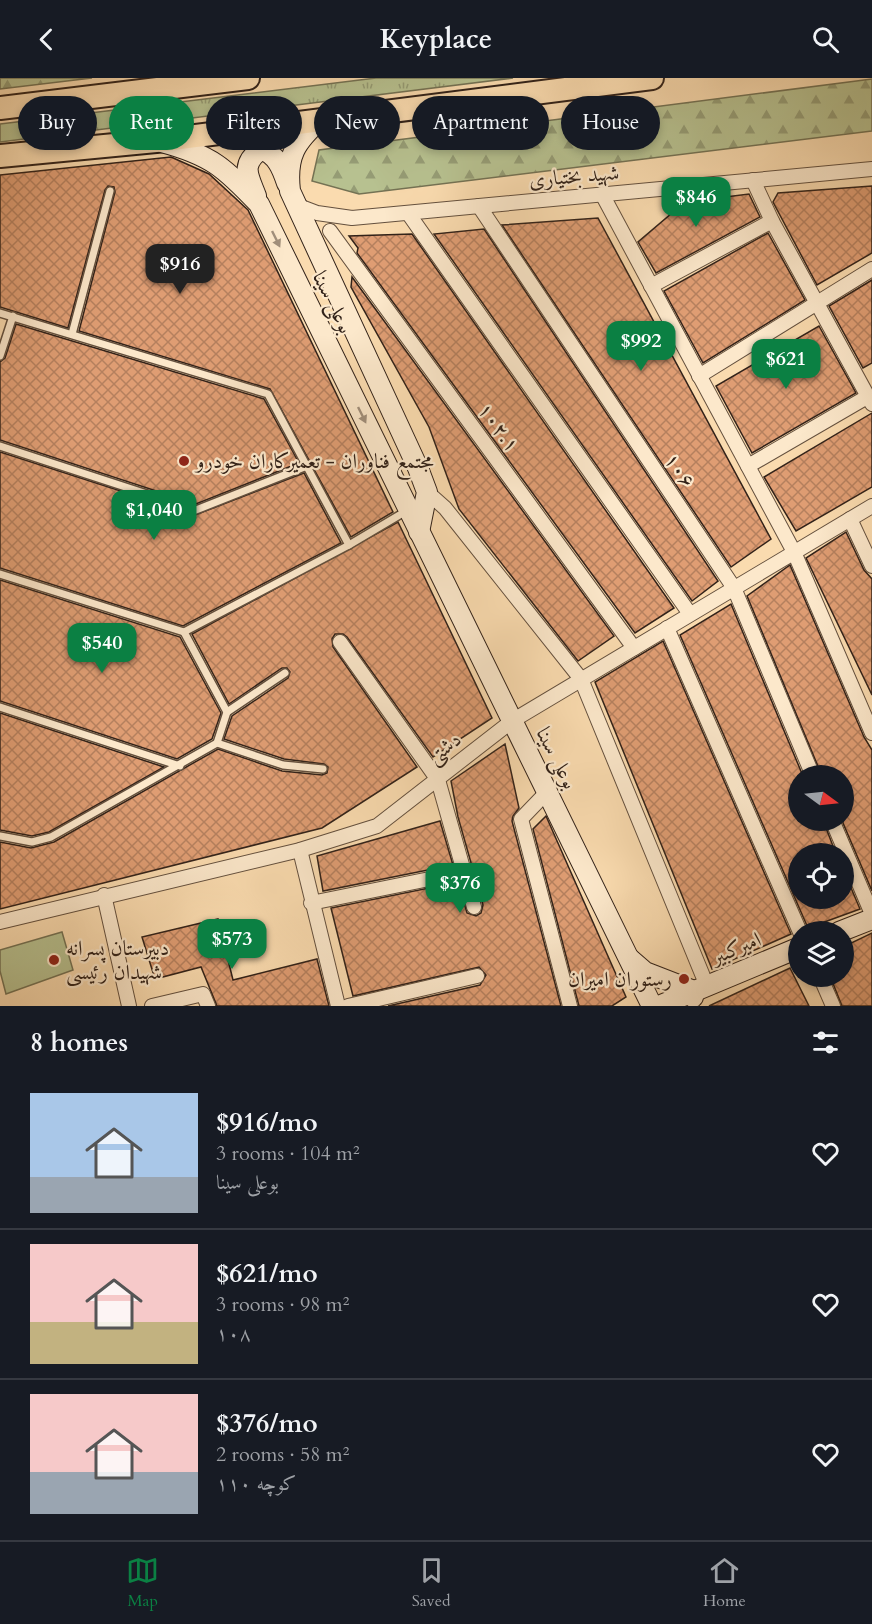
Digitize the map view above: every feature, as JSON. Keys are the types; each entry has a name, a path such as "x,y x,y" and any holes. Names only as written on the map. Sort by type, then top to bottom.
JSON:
{"highway":[{"path":"0,108 248,78"},
{"path":"400,109 652,78"},
{"path":"194,136 314,120"},
{"path":"0,156 109,146"}],"main road":[{"name":"بوعلی سینا","path":"314,125 299,138 292,157 288,179 293,198 427,492"},
{"name":"بوعلی سینا","path":"192,150 227,170 259,204 652,1006"},
{"path":"259,204 246,170 250,158 261,150 271,153 281,166 293,198"},
{"path":"419,532 427,492"},
{"path":"854,925 872,916"},
{"name":"امیرکبیر","path":"659,1006 697,994 788,953"},
{"path":"628,957 645,972 697,994"}],"street":[{"name":"شهید بختیاری","path":"352,218 872,169"},
{"path":"748,466 870,400 866,380 817,303 772,221 753,180"},
{"path":"602,194 794,552 872,733"},
{"path":"293,198 317,213 352,218"},
{"name":"۱۰۶","path":"479,206 734,588 808,765"},
{"path":"408,213 690,614"},
{"path":"320,256 324,238 330,231 352,218"},
{"path":"651,286 772,221"},
{"name":"۱۰۲.۱","path":"330,231 634,648"},
{"path":"699,376 872,269"},
{"path":"427,492 445,508 581,679 697,994"},
{"name":"دشتی","path":"0,922 104,895 300,850 378,826 512,721 872,506"},
{"path":"849,519 872,567"},
{"path":"667,628 795,921"},
{"path":"340,642 438,780 474,907"},
{"path":"548,791 521,819 570,1006"},
{"path":"837,831 872,916"},
{"path":"300,850 311,903 338,1006"},
{"path":"311,903 464,872"},
{"path":"104,895 129,1006"},
{"path":"348,1006 477,976"},
{"path":"825,987 833,1006"},
{"path":"152,1006 203,994 208,1006"}],"lane":[{"path":"72,334 110,191"},
{"path":"0,312 268,394 349,545"},
{"path":"0,356 13,316"},
{"path":"0,446 196,510 306,466"},
{"path":"184,632 349,545 408,510 427,492"},
{"path":"0,574 184,632 227,712"},
{"path":"0,836 32,842 51,837 180,766 217,743 227,712 285,673"},
{"path":"0,707 180,766"},
{"path":"217,743 284,765 323,769"}],"green space":[{"path":"0,78 92,78 0,89"},
{"path":"376,78 513,78 369,96 314,96 314,103 302,104 302,96 229,96"},
{"path":"872,79 872,131 359,194 312,181 319,150 400,150 400,140 412,138 412,150 549,150 549,120 561,119 561,150 660,150 660,106"},
{"path":"206,99 206,116 194,118 194,100"},
{"path":"109,111 109,128 97,130 97,112"},
{"path":"18,122 18,140 0,142 0,124"},
{"path":"62,932 73,970 6,994 0,971 0,950"}],"building":[{"path":"171,157 209,174 248,210 393,512 351,537 270,389 79,331 115,192 114,187 108,186 105,190 68,328 0,307 0,175"},
{"path":"872,186 872,253 817,285 773,202 778,193"},
{"path":"749,194 760,217 656,273 638,242 685,202"},
{"path":"598,218 771,539 731,567 502,225"},
{"path":"484,229 718,581 692,601 434,234"},
{"path":"768,233 805,300 703,363 664,291"},
{"path":"412,234 674,608 635,633 357,253 358,248 349,236"},
{"path":"352,277 614,636 578,661 459,509 429,427 351,287"},
{"path":"872,280 872,363 863,368 829,306"},
{"path":"16,324 264,399 299,463 196,504 0,440 0,362 5,358"},
{"path":"819,326 856,393 752,453 716,386"},
{"path":"872,413 872,487 796,531 764,477"},
{"path":"0,452 195,515 304,473 341,543 183,626 0,568"},
{"path":"398,522 492,718 433,757 347,637 343,634 335,634 332,639 333,647 417,767 322,828 0,909 0,842 31,848 54,842 218,749 282,771 322,775 327,773 328,767 324,764 284,759 224,739 232,716 288,678 290,672 287,668 282,668 229,704 192,634"},
{"path":"846,532 864,570 872,579 872,695 806,558"},
{"path":"790,565 864,737 872,750 872,891 854,849 854,843 852,843 846,831 854,831 854,765 817,765 747,596"},
{"path":"0,580 180,637 221,713 212,739 177,759 0,701"},
{"path":"731,604 798,765 788,765 788,831 827,831 832,843 788,843 788,882 680,635"},
{"path":"663,641 788,927 788,935 712,969 595,682"},
{"path":"0,713 164,767 49,832 32,836 0,830"},
{"path":"505,744 519,808 512,821 561,1006 388,1006 480,985 486,975 479,967 353,996 331,908 458,882 467,913 476,916 481,913 483,905 458,817 451,781"},
{"path":"546,816 626,997 612,1006 579,1006 533,829"},
{"path":"440,821 453,865 323,891 317,856"},
{"path":"854,895 860,909 827,921 805,921 800,909 854,909"},
{"path":"218,919 233,980 317,959 329,1006 217,1006 201,967 155,979 142,937"},
{"path":"872,933 872,1006 842,1006 834,987 854,987 854,942"},
{"path":"788,969 788,987 800,987 809,1006 709,1006"}],"place":[{"name":"مجتمع فناوران - تعمیرکاران خودرو","path":"184,461"},
{"name":"دبیرستان پسرانه شهیدان رئیسی","path":"54,960"},
{"name":"رستوران امیران","path":"684,979"}]}
